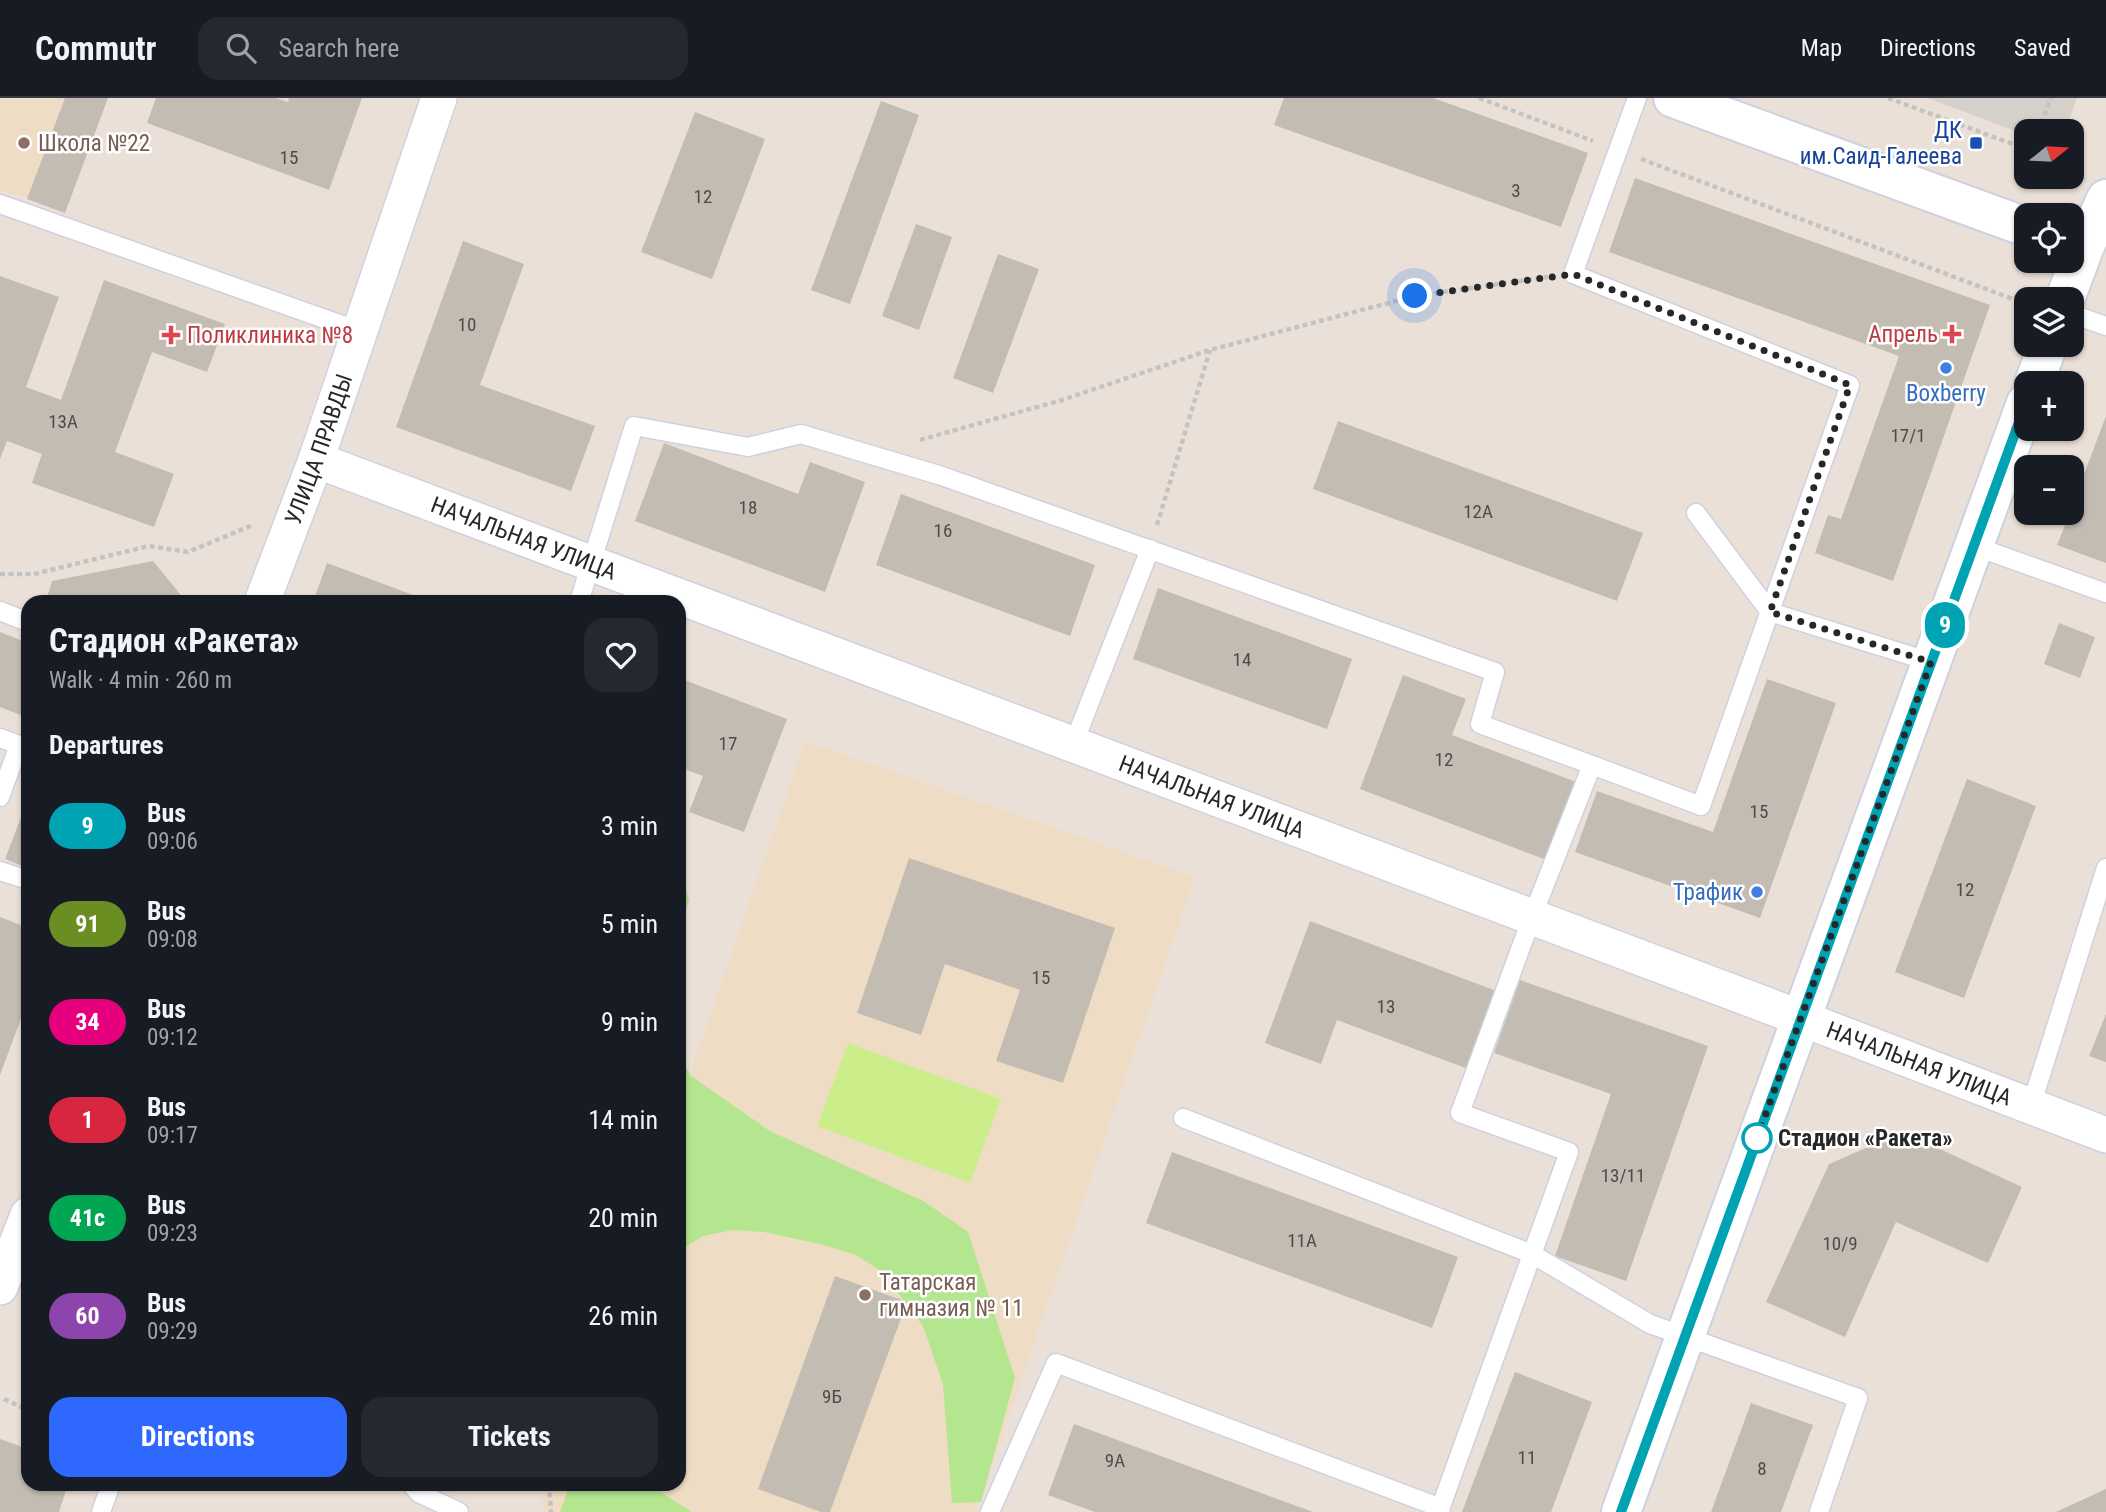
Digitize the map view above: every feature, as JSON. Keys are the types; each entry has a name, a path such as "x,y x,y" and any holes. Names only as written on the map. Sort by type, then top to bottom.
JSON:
{"street":[{"name":"УЛИЦА ПРАВДЫ","path":"265,595 316,460 439,98"},
{"path":"1673,98 1729,108 2014,222"},
{"path":"2084,236 2106,199"},
{"path":"1621,1512 2014,436"},
{"name":"НАЧАЛЬНАЯ УЛИЦА","path":"316,460 674,595"},
{"name":"НАЧАЛЬНАЯ УЛИЦА","path":"686,599 2106,1135"},
{"path":"0,1287 21,1233"}],"lane":[{"path":"581,595 634,426 748,447 801,435 942,476 1495,672 1480,724 1701,806 1850,385 1573,274 1637,98"},
{"path":"0,204 359,331"},
{"path":"2084,318 2106,326"},
{"path":"1696,513 1770,612 1931,662"},
{"path":"1975,545 2106,593"},
{"path":"1073,745 1150,549"},
{"path":"0,611 21,619"},
{"path":"0,738 19,745 0,797"},
{"path":"990,1512 1056,1363 1440,1510 1569,1152 1460,1113 1532,917 1592,765"},
{"path":"2031,1106 2106,868"},
{"path":"0,871 21,878"},
{"path":"1183,1118 1532,1254 1650,1324 1858,1398 1819,1512"},
{"path":"102,1512 109,1491"},
{"path":"417,1491 459,1512"}],"path":[{"path":"1479,98 2014,299"},
{"path":"1888,98 2014,145"},
{"path":"2043,119 2051,98"},
{"path":"868,454 1062,400 1210,349 1415,296 1573,274"},
{"path":"1150,549 1210,349"},
{"path":"0,574 34,574 149,546 188,552 299,506"},
{"path":"4,1399 21,1407"},
{"path":"550,1491 551,1512"}],"shaded area":[{"name":"Школа №22","path":"0,98 65,98 27,199 0,189"},
{"path":"1928,98 2077,98 2069,119 2014,119 2014,130"},
{"name":"Татарская гимназия № 11","path":"805,741 1195,877 976,1512 554,1512 540,1507 546,1491 686,1491 686,1085"}],"green space":[{"path":"848,1043 1001,1099 970,1183 817,1126"},
{"path":"686,1068 691,1076 770,1131 925,1202 968,1232 1015,1378 981,1502 952,1503 943,1384 923,1326 881,1271 856,1255 764,1232 733,1230 703,1236 686,1247"},
{"path":"568,1491 659,1491 692,1512 560,1512"}],"building":[{"path":"65,98 108,98 65,213 27,199"},
{"path":"156,98 276,98 288,102 289,98 362,98 329,190 147,123"},
{"path":"1284,98 1433,98 1588,153 1561,227 1274,125"},
{"path":"881,101 919,115 850,304 811,290"},
{"path":"695,112 765,139 712,279 641,252"},
{"path":"1635,178 1990,305 1893,581 1815,553 1828,515 1841,519 1899,356 1609,252"},
{"path":"916,224 952,237 919,330 882,316"},
{"path":"463,241 524,264 480,385 595,426 571,491 396,427"},
{"path":"998,254 1039,269 993,393 953,378"},
{"path":"0,276 59,297 26,387 61,400 104,280 225,324 207,372 152,352 115,452 174,474 154,527 32,483 42,454 7,441 0,459"},
{"path":"2106,416 2106,563 2057,545 2065,525 2084,525 2084,474"},
{"path":"1338,421 1643,533 1617,601 1313,489"},
{"path":"664,443 798,494 810,462 865,482 825,592 635,521"},
{"path":"901,494 1095,565 1070,636 876,565"},
{"path":"153,561 181,595 48,595 52,581"},
{"path":"327,563 413,595 316,595"},
{"path":"1158,588 1352,659 1327,729 1133,659"},
{"path":"2059,623 2095,637 2080,678 2044,664"},
{"path":"0,632 21,640 21,715 0,707"},
{"path":"1403,675 1466,699 1452,735 1579,783 1549,861 1360,789"},
{"path":"1767,679 1836,703 1760,918 1575,852 1597,791 1713,832"},
{"path":"686,681 787,719 744,832 689,812 703,776 686,770"},
{"path":"1967,779 2036,806 1964,998 1895,972"},
{"path":"21,817 21,865 5,859"},
{"path":"909,858 1115,928 1063,1083 996,1061 1020,990 945,964 921,1035 857,1013"},
{"path":"0,917 21,925 21,1019 0,1075"},
{"path":"1310,921 1499,992 1471,1070 1337,1020 1321,1064 1265,1043"},
{"path":"1520,980 1708,1046 1626,1281 1555,1256 1611,1094 1494,1053"},
{"path":"2106,1014 2106,1062 2089,1056"},
{"path":"1903,1132 2022,1187 1988,1263 1896,1222 1845,1337 1766,1302 1829,1164"},
{"path":"1172,1152 1458,1257 1432,1328 1146,1223"},
{"path":"835,1276 907,1302 830,1512 821,1512 758,1489"},
{"path":"1515,1372 1592,1402 1551,1512 1462,1512"},
{"path":"1751,1403 1813,1425 1781,1512 1711,1512"},
{"path":"1074,1424 1313,1512 1095,1512 1048,1495"},
{"path":"0,1439 21,1446 21,1491 66,1491 59,1512 0,1512"},
{"path":"2106,1489 2106,1512 2056,1512"}],"bus line":[{"name":"9","path":"1621,1512 2014,436"}],"place":[{"name":"Школа №22","path":"24,143"},
{"name":"ДК им.Саид-Галеева","path":"1976,143"},
{"name":"Апрель","path":"1952,334"},
{"name":"Поликлиника №8","path":"171,335"},
{"name":"Boxberry","path":"1946,368"},
{"name":"Трафик","path":"1757,892"},
{"name":"Стадион «Ракета»","path":"1757,1138"},
{"name":"Татарская гимназия № 11","path":"865,1295"}],"route":[{"path":"1415,296 1573,274 1850,385 1770,612 1931,662 1757,1138"}]}
